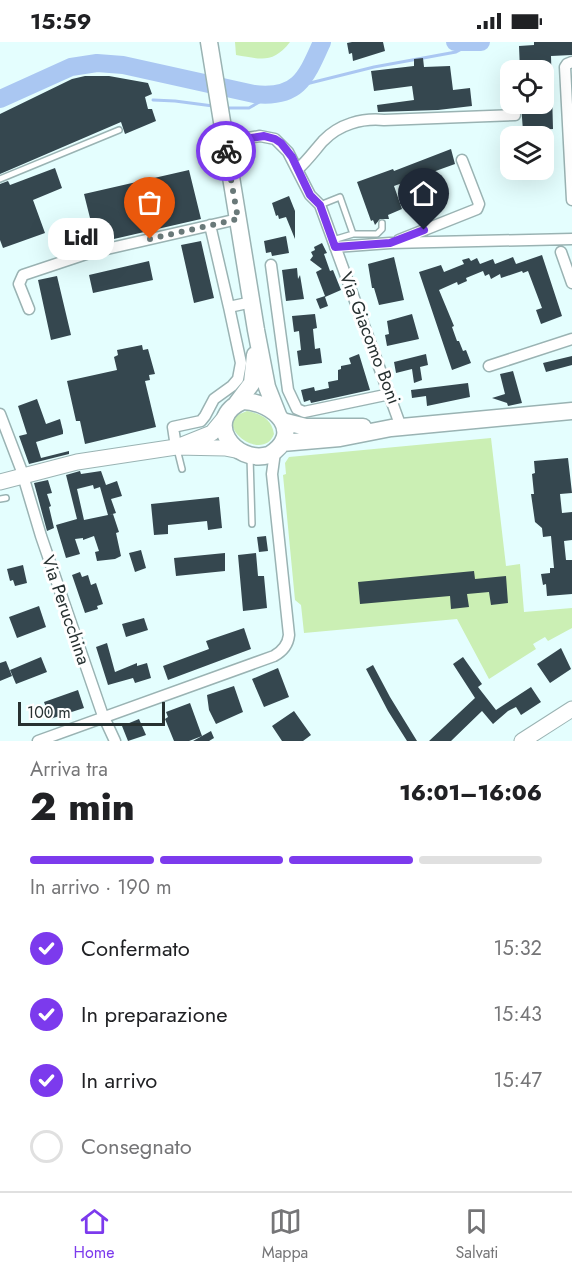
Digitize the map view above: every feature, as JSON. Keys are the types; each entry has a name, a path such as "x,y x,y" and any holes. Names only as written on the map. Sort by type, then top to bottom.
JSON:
{"main road":[{"path":"209,42 256,330 267,387 280,418 284,435 278,447"},
{"path":"176,447 212,433 250,387 254,377 256,330"},
{"path":"237,403 243,401 261,403 270,407 280,418 306,427 396,427"},
{"path":"0,482 77,462 176,447 218,447 264,457 278,447 396,427 572,411"},
{"path":"226,416 223,424 224,432 230,443 249,454"},
{"path":"522,741 572,709"}],"street":[{"path":"572,62 565,67 572,200"},
{"path":"298,169 314,155 328,137 359,120 514,115"},
{"name":"Via Giacomo Boni","path":"224,142 260,136 272,137 288,152 310,195 320,205 390,394 396,427"},
{"path":"390,243 477,208 479,204 462,160"},
{"path":"29,309 19,284 24,275 90,253 238,219"},
{"path":"176,447 173,427 197,422 204,418 214,399 232,386 240,375 241,363 210,225"},
{"path":"334,243 572,239"},
{"path":"561,252 572,283"},
{"path":"271,265 286,382 293,404 297,409 304,412 390,394"},
{"path":"229,307 252,302"},
{"path":"489,366 572,339"},
{"name":"Via Perucchina","path":"0,414 104,718 115,741"},
{"path":"38,741 274,656 288,644 289,635 272,474 278,447"},
{"path":"249,454 272,474"}],"lane":[{"path":"0,180 119,130"},
{"path":"320,205 340,198 353,234"},
{"path":"334,243 353,234 379,233 382,230 381,223"},
{"path":"176,447 182,469"},
{"path":"249,454 252,524"}],"green space":[{"path":"235,42 290,42 278,54 260,58 236,55"},
{"path":"247,411 261,416 271,424 274,434 270,441 258,445 251,443 244,440 234,430 232,423 235,416"},
{"path":"491,438 506,566 520,564 524,612 572,608 572,628 548,641 545,637 533,644 536,649 489,679 457,619 304,633 301,605 295,600 283,475 286,474 285,463 289,457"}],"building":[{"path":"383,42 385,51 353,61 347,43"},
{"path":"534,42 572,42 572,55 551,56 551,60 520,60 519,46 534,45"},
{"path":"423,58 424,67 450,66 453,90 470,88 472,106 438,110 378,112 377,105 414,100 412,86 374,91 371,71 414,66 414,59"},
{"path":"85,76 109,76 148,83 152,94 145,97 148,109 152,109 156,121 125,134 121,122 0,174 0,114 72,79"},
{"path":"522,114 553,114 553,126 523,126"},
{"path":"451,149 455,164 394,186 402,209 388,215 389,219 380,219 375,225 373,220 371,221 357,182 393,169 394,171"},
{"path":"55,168 62,188 33,200 45,233 3,248 0,240 0,184 8,181 10,185"},
{"path":"189,170 201,219 92,244 85,224 91,222 84,194"},
{"path":"289,196 295,211 295,239 286,217 279,219 278,215 276,216 272,203"},
{"path":"286,236 289,253 272,256 271,252 266,253 264,241"},
{"path":"201,241 214,298 194,303 181,245"},
{"path":"322,243 327,253 324,254 330,271 333,270 341,290 325,297 328,306 320,309 316,299 325,296 316,272 322,269 310,260 313,256 311,252 315,250 314,247"},
{"path":"542,255 562,316 541,324 536,310 542,308 528,271 501,278 500,274 491,279 489,274 485,276 483,271 466,278 467,281 458,285 457,282 439,290 454,326 452,327 457,341 463,351 466,350 471,363 452,370 419,272 441,265 444,272 464,264 462,260 469,258 471,261 477,258 480,264 493,259 495,264 513,257 516,264"},
{"path":"394,257 404,300 379,305 374,288 372,288 368,264"},
{"path":"149,261 153,280 93,293 89,275"},
{"path":"297,268 304,299 286,301 282,270"},
{"path":"57,276 71,335 51,340 38,280"},
{"path":"315,314 317,328 313,329 315,349 320,348 322,363 299,366 297,351 301,350 299,331 294,332 292,316"},
{"path":"412,314 419,339 387,346 385,335 389,334 387,321"},
{"path":"142,345 143,350 148,349 155,374 149,375 150,380 145,381 156,427 85,444 80,421 76,421 67,381 117,370 114,357 118,355 117,350"},
{"path":"359,354 370,390 311,403 310,400 304,402 301,390 314,387 315,391 329,388 328,382 338,380 338,370 341,366 351,364 349,358"},
{"path":"426,354 428,365 420,367 422,380 414,383 412,369 396,373 394,362"},
{"path":"572,356 572,365 546,372 543,363"},
{"path":"513,371 522,403 508,406 507,403 492,398 505,394 500,374"},
{"path":"468,383 470,397 427,406 426,396 412,398 411,390"},
{"path":"37,399 46,424 60,419 63,431 63,434 36,442 41,458 69,451 69,454 29,464 19,436 27,434 18,406"},
{"path":"568,458 572,493 560,494 562,513 572,512 572,540 564,541 566,560 572,560 572,594 547,596 546,584 543,585 541,574 550,573 550,568 554,568 551,536 543,537 542,528 535,522 531,494 534,494 532,474 535,473 534,461"},
{"path":"80,471 81,474 101,471 106,485 117,481 122,496 111,499 116,513 109,515 113,514 119,532 116,533 121,556 97,561 95,552 99,551 94,536 83,540 83,538 75,539 80,554 66,558 56,525 77,519 66,475","holes":["93,485 94,489 100,487 108,515 84,520 77,489"]},
{"path":"48,480 52,493 47,494 54,528 47,531 34,483"},
{"path":"219,497 222,528 208,530 207,521 168,525 168,534 154,535 151,504"},
{"path":"266,536 268,551 259,552 257,537"},
{"path":"141,550 146,568 135,572 129,553"},
{"path":"225,553 225,571 176,576 174,558"},
{"path":"256,553 258,576 264,576 267,608 243,611 238,555"},
{"path":"23,565 27,583 15,586 13,580 10,581 7,569"},
{"path":"474,571 475,579 506,576 508,603 491,605 489,592 467,594 469,607 451,609 450,596 360,604 358,582"},
{"path":"80,572 82,577 88,575 91,585 96,583 103,604 97,606 98,609 85,613 72,575"},
{"path":"39,606 46,627 17,638 9,617"},
{"path":"144,618 148,630 126,637 122,624"},
{"path":"244,628 251,649 168,680 163,666 209,649 206,641"},
{"path":"107,643 115,672 137,663 137,666 147,663 151,678 135,683 133,678 108,685 96,647"},
{"path":"561,648 571,669 550,683 537,664"},
{"path":"41,657 47,672 16,684 10,670"},
{"path":"463,657 482,684 478,687 496,710 531,687 541,702 521,715 516,707 493,724 482,711 451,741 429,741 475,698 453,664"},
{"path":"6,661 12,676 0,681 0,663"},
{"path":"373,665 417,741 407,741 388,711 366,669"},
{"path":"278,668 289,697 264,707 252,679"},
{"path":"234,686 243,712 216,724 209,710 207,695"},
{"path":"78,690 84,708 50,719 44,702"},
{"path":"190,703 202,736 189,741 174,741 165,719 168,717 166,712"},
{"path":"294,711 311,735 303,741 282,741 272,726"},
{"path":"139,719 146,735 128,741 122,726"},
{"path":"211,731 214,738 209,741 193,741"}],"waterway":[{"path":"0,99 71,67 97,63 123,65 254,94 281,93 291,89 305,76 322,42"},
{"path":"455,42 481,42"},
{"path":"298,86 374,67 456,52 473,43"},
{"path":"226,108 249,108 270,96"},
{"path":"153,100 213,106"}],"way so far":[{"path":"150,239 238,219 226,151"}],"place":[{"name":"Lidl","path":"150,239"}],"route":[{"path":"226,151 224,142 260,136 272,137 281,143 292,157 310,195 320,205 335,247 390,243 424,230"}]}
